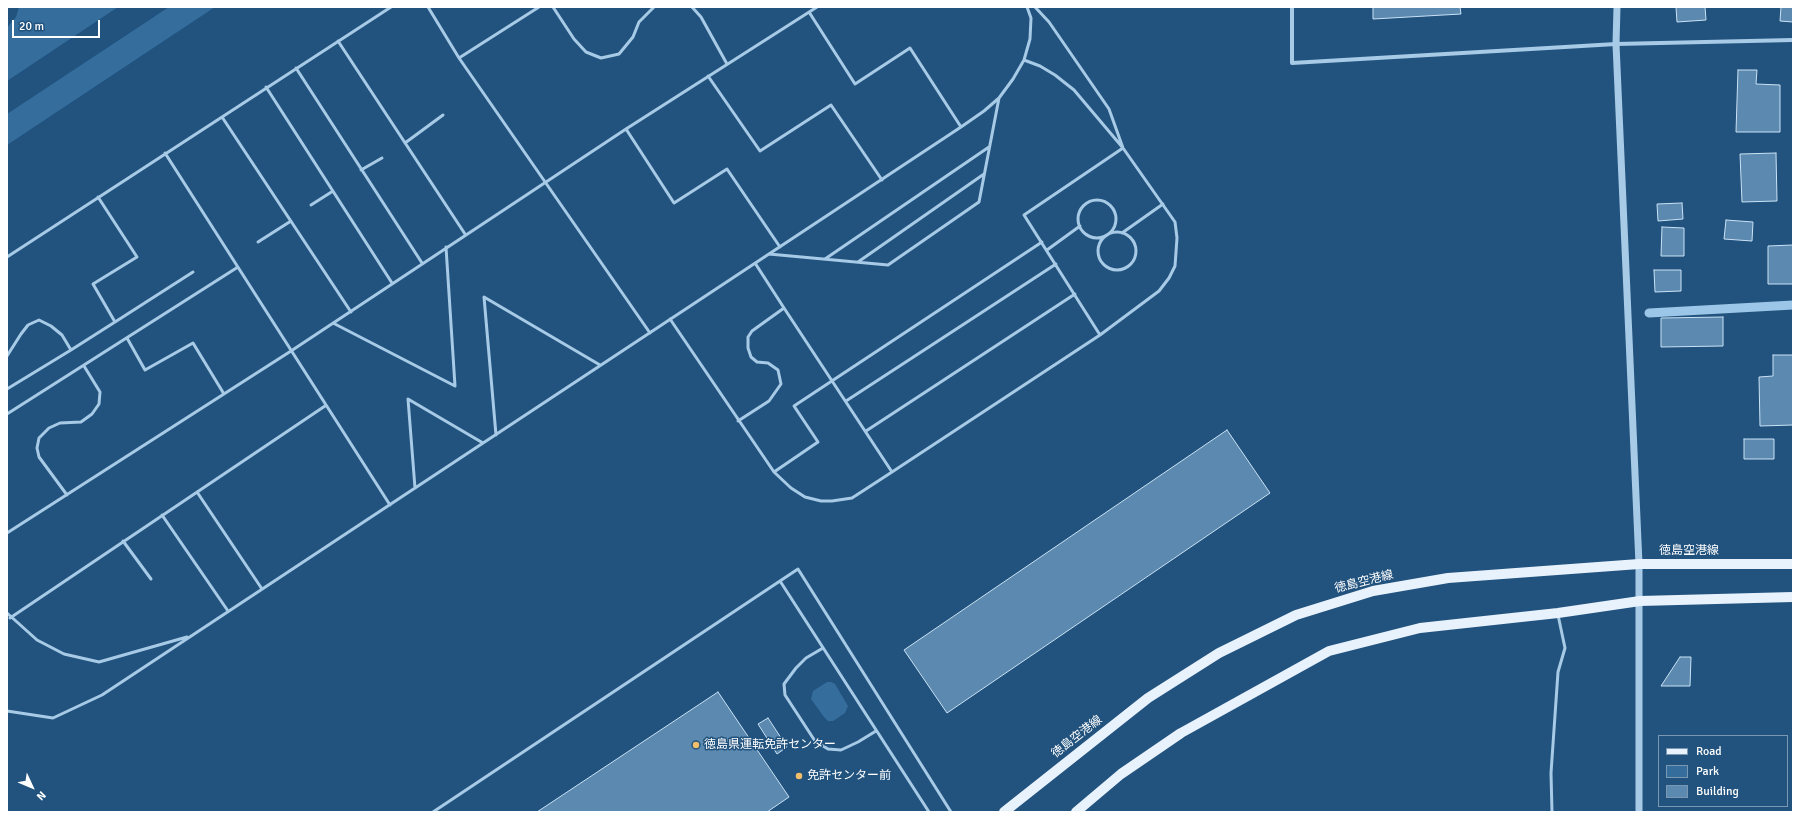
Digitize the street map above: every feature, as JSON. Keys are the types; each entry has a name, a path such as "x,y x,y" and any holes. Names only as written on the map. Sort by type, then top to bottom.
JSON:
{"main road":[{"name":"徳島空港線","path":"1004,812 1148,698 1219,653 1296,615 1373,591 1448,578 1639,564 1793,564"},
{"path":"1076,812 1121,774 1181,733 1329,651 1420,628 1558,613 1640,601 1793,598"}],"street":[{"path":"1292,7 1292,63 1616,44 1793,40"},
{"path":"1617,7 1616,44 1639,564 1639,812"}],"lane":[{"path":"7,257 391,7"},
{"path":"428,7 460,58 545,183 650,333"},
{"path":"460,58 540,7"},
{"path":"553,7 574,39 586,52 601,58 619,54 633,37 638,22 654,7"},
{"path":"692,7 701,17 727,64"},
{"path":"7,533 291,351 465,234 817,7"},
{"path":"7,711 53,718 102,695 961,127 984,111 999,98 1013,79 1024,60 1030,38 1030,18 1027,7"},
{"path":"1036,7 1049,22 1109,109 1123,148"},
{"path":"809,12 855,84 910,48 961,127"},
{"path":"338,41 465,234"},
{"path":"670,319 774,472 791,488 805,497 821,501 852,498 1100,335 1159,291 1169,278 1175,266 1177,238 1175,222 1123,148 1074,90 1055,75 1040,66 1024,60"},
{"path":"296,68 422,263"},
{"path":"708,76 760,151 831,105 882,180"},
{"path":"266,87 392,283"},
{"path":"769,254 888,265 978,202 999,98"},
{"path":"405,143 443,115"},
{"path":"222,117 351,312"},
{"path":"626,129 674,203 727,169 780,247"},
{"path":"825,259 989,148"},
{"path":"1100,335 1024,214 1123,148"},
{"path":"165,153 325,406 390,505"},
{"path":"361,170 382,158"},
{"path":"858,262 984,174"},
{"path":"311,205 333,191"},
{"path":"98,197 136,257 92,284 115,322"},
{"path":"1106,236 1098,246 1099,258 1107,268 1119,270 1130,264 1135,253 1133,240 1122,233 1110,233 1106,236 1093,237 1083,232 1080,226 1079,214 1081,209 1090,201 1103,201 1108,204 1115,214 1114,227 1106,236"},
{"path":"1122,233 1163,204"},
{"path":"258,242 291,221"},
{"path":"1047,250 1080,226"},
{"path":"774,472 818,442 794,406 1042,242"},
{"path":"333,323 455,386 446,247"},
{"path":"755,263 892,472"},
{"path":"846,401 1056,264"},
{"path":"7,414 238,267"},
{"path":"7,389 193,272"},
{"path":"866,431 1075,294"},
{"path":"496,435 484,297 600,365"},
{"path":"738,421 769,401 781,384 778,370 768,363 757,362 751,357 748,348 748,337 752,331 784,308"},
{"path":"7,356 28,325 39,320 51,326 62,335 71,350"},
{"path":"127,338 145,370 193,343 224,394"},
{"path":"67,495 39,457 37,448 39,438 49,428 60,423 81,422 92,414 99,404 100,392 84,366"},
{"path":"415,488 408,399 483,443"},
{"path":"10,618 325,406"},
{"path":"197,492 262,589"},
{"path":"162,516 228,611"},
{"path":"124,541 151,579"},
{"path":"433,812 798,569 951,812"},
{"path":"780,581 929,812"},
{"path":"7,613 10,618 37,640 64,654 99,662 191,636"},
{"path":"1552,812 1552,773 1558,672 1565,648 1558,613"},
{"path":"823,648 806,658 796,668 784,684 784,695 816,741 828,749 841,750 876,731"}],"green space":[{"path":"19,7 118,7 7,81 7,28 16,17"},
{"path":"169,7 215,7 7,145 7,114"},
{"path":"827,682 835,684 848,706 845,713 833,721 828,721 824,717 811,699 813,691"}],"building":[{"path":"1373,7 1460,7 1461,14 1373,19"},
{"path":"1676,7 1705,7 1706,20 1677,22"},
{"path":"1781,7 1793,7 1793,22 1780,21"},
{"path":"1738,70 1757,70 1756,84 1780,85 1780,132 1736,132"},
{"path":"1776,153 1777,201 1742,202 1740,154"},
{"path":"1682,203 1683,219 1658,221 1657,204"},
{"path":"1726,220 1753,222 1752,241 1724,239"},
{"path":"1662,227 1684,228 1684,256 1661,256"},
{"path":"1793,245 1793,284 1768,284 1768,246"},
{"path":"1654,270 1681,270 1681,291 1655,292"},
{"path":"1723,317 1723,346 1661,347 1661,318"},
{"path":"1773,355 1793,355 1793,425 1760,426 1759,377 1773,376"},
{"path":"1227,430 1270,493 947,713 904,650"},
{"path":"1744,439 1774,439 1774,459 1744,459"},
{"path":"1680,657 1691,657 1690,686 1661,686"},
{"name":"徳島県運転免許センター","path":"718,692 789,797 767,812 537,812"},
{"path":"768,718 787,747 777,754 758,724"}],"waterway":[{"path":"1649,313 1793,305"}],"place":[{"name":"徳島県運転免許センター","path":"696,745"},
{"name":"免許センター前","path":"799,776"}]}
